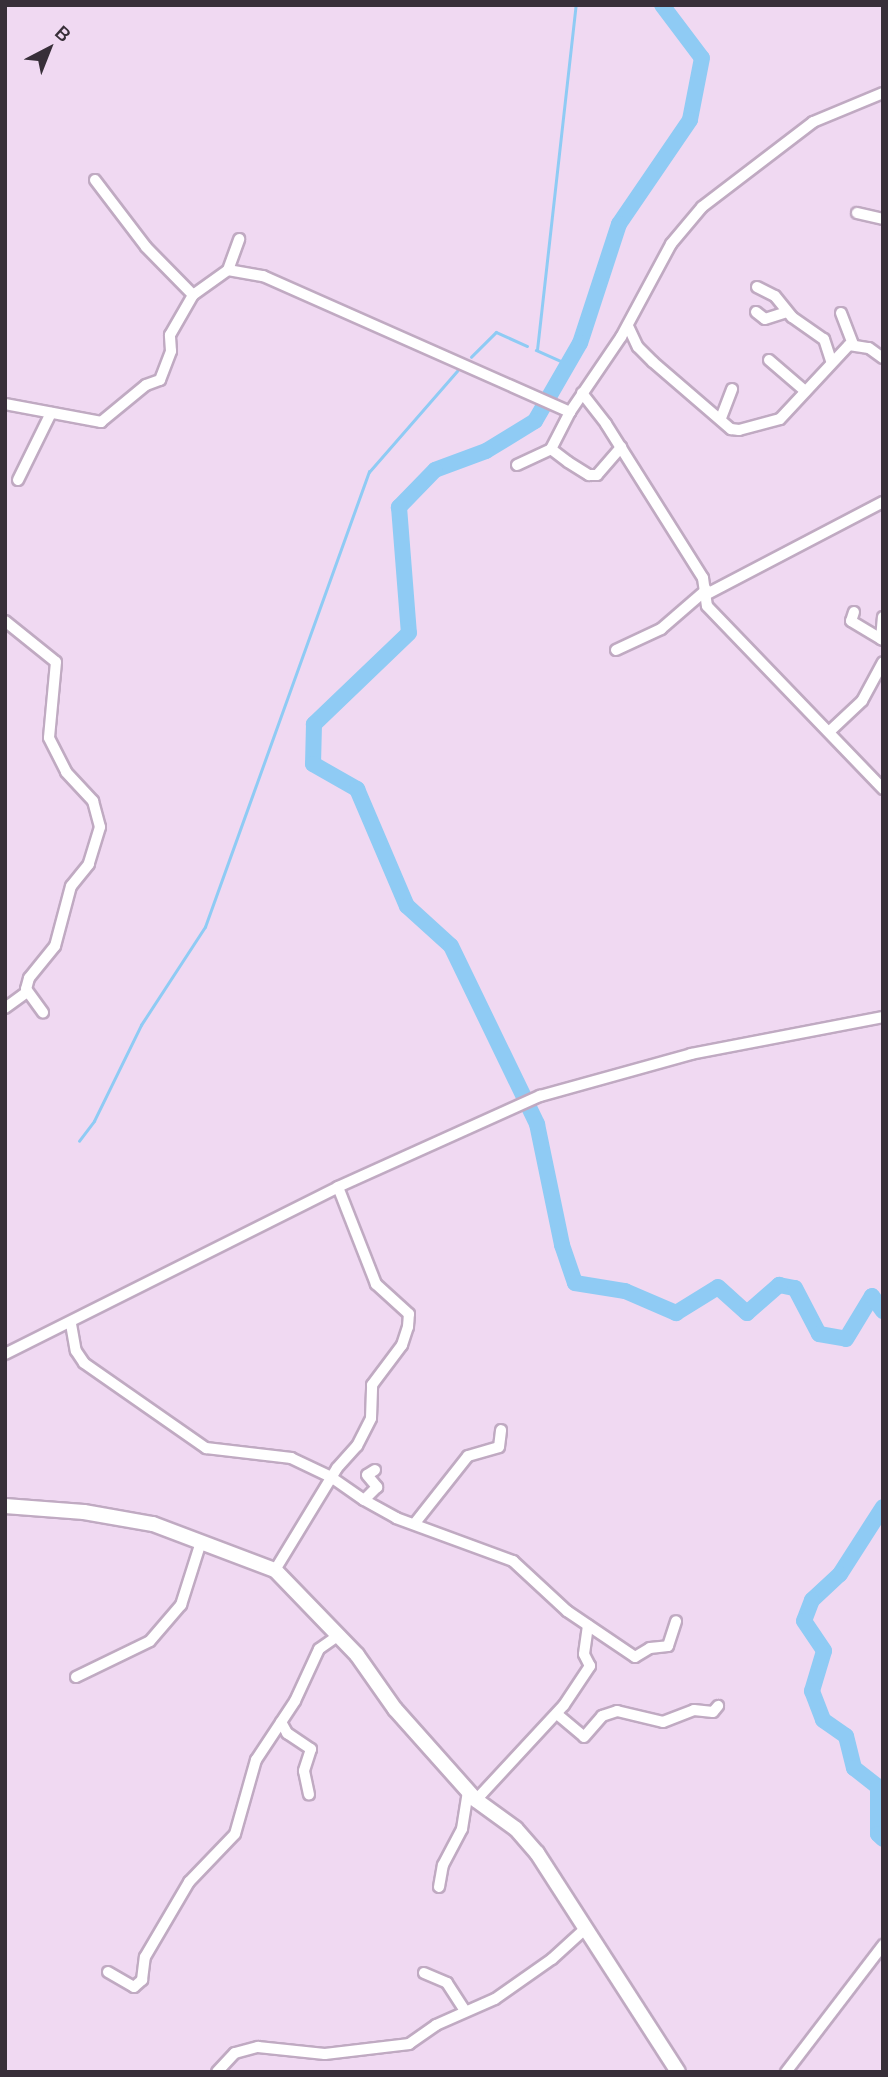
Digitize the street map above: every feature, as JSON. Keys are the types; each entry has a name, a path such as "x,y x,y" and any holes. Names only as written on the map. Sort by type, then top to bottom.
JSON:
{"street":[{"path":"517,465 551,449 570,412 628,326 671,244 702,206 813,122 883,93"},
{"path":"95,180 146,247 192,295"},
{"path":"857,214 883,219"},
{"path":"5,404 101,422 146,385 160,380 171,351 170,335 192,295 228,270 239,239"},
{"path":"228,270 263,276 529,390 570,412"},
{"path":"757,287 775,296 787,312 824,339 831,361"},
{"path":"756,312 765,319 787,312"},
{"path":"841,313 853,344 883,358"},
{"path":"628,326 638,347 731,429 757,428 780,419 831,361 853,344"},
{"path":"769,360 805,391"},
{"path":"721,418 732,388"},
{"path":"582,393 621,447 703,578 707,606 883,789"},
{"path":"18,480 51,413"},
{"path":"551,449 589,475 597,475 621,447"},
{"path":"616,650 661,629 706,592 883,502"},
{"path":"854,612 851,621 882,639 883,617"},
{"path":"5,621 55,662 49,738 66,772 93,801 100,827 89,864 71,886 55,946 29,978 27,992 43,1013"},
{"path":"830,731 862,701 883,662"},
{"path":"5,1008 27,992"},
{"path":"5,1354 71,1324 338,1186 540,1096 691,1054 883,1017"},
{"path":"275,1570 331,1477 357,1446 371,1418 372,1385 402,1345 409,1314 376,1284 338,1186"},
{"path":"71,1324 76,1351 84,1363 205,1448 276,1454 331,1477 364,1500 513,1561 588,1625 635,1657 650,1648 668,1646 676,1621"},
{"path":"415,1523 468,1456 499,1447 502,1430"},
{"path":"364,1500 377,1487 367,1475 375,1470"},
{"path":"5,1506 84,1511 153,1524 275,1570 339,1635 395,1709 472,1796 516,1829 537,1853 678,2072"},
{"path":"76,1677 150,1642 181,1605 201,1542"},
{"path":"439,1886 443,1866 461,1829 472,1796 557,1714 590,1666 584,1654 588,1625"},
{"path":"108,1972 134,1987 142,1980 145,1957 188,1882 235,1834 256,1760 281,1722 319,1649 339,1635"},
{"path":"557,1714 584,1737 602,1716 617,1711 663,1722 694,1710 713,1712 718,1706"},
{"path":"281,1722 287,1733 311,1749 303,1771 309,1794"},
{"path":"217,2072 235,2053 258,2047 325,2054 410,2044 418,2034 495,1999 552,1959 586,1928"},
{"path":"786,2072 883,1945"},
{"path":"424,1973 447,1983 466,2011"}],"waterway":[{"path":"537,350 576,5"},
{"path":"662,5 702,58 690,120 619,224 580,343 535,421 486,451 435,470 399,507 409,633 314,724 313,764 357,789 407,906 451,946 537,1124 562,1245 575,1283 625,1291 676,1313 718,1287 747,1313 779,1285 795,1288 819,1334 846,1339 872,1296 883,1311"},
{"path":"471,357 496,332 527,346"},
{"path":"536,350 568,364"},
{"path":"79,1141 94,1121 141,1025 205,927 369,472 457,371"},
{"path":"883,1507 840,1574 812,1600 804,1621 824,1651 812,1691 823,1720 846,1736 854,1768 878,1787 878,1834 883,1839"}]}
